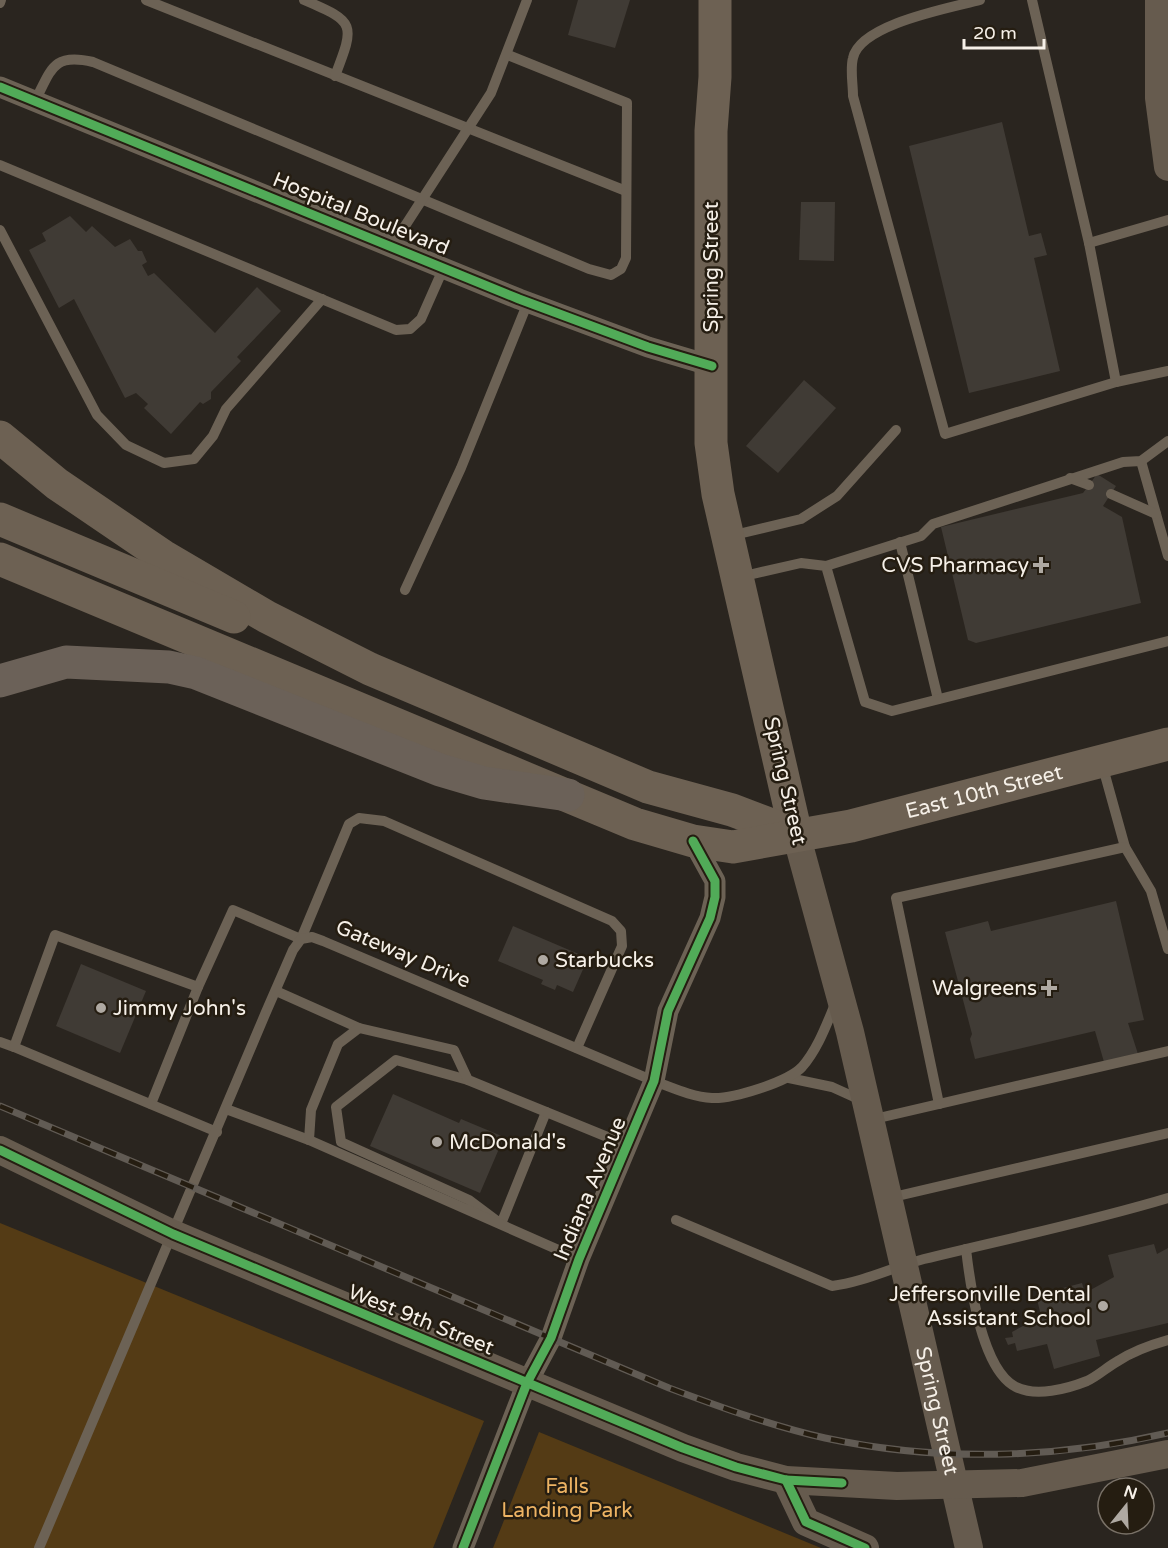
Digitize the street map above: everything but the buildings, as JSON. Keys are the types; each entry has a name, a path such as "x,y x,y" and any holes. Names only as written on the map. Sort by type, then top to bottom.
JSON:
{"highway":[{"path":"0,681 66,662 169,667 196,674 440,770 484,783 568,795"}],"main road":[{"name":"Spring Street","path":"715,0 715,77 711,131 711,443 727,537 796,834"},
{"path":"0,437 57,484 163,556 267,617 370,669"},
{"path":"0,519 247,623 370,669 648,787 732,810 796,834"},
{"name":"East 10th Street","path":"0,559 634,824 693,841 733,847 851,826 1168,744"}],"street":[{"path":"1159,0 1160,98 1168,167"},
{"name":"Hospital Boulevard","path":"0,87 528,302 648,347 712,366"},
{"name":"Spring Street","path":"796,834 840,994 969,1548"},
{"name":"Indiana Avenue","path":"463,1548 527,1383 551,1338 579,1259 654,1082 668,1011 710,918 715,897 715,881 693,841"},
{"name":"West 9th Street","path":"0,1150 172,1234 683,1448 736,1467 786,1480 873,1486 1022,1483 1168,1454"},
{"path":"786,1480 806,1522 865,1548"}],"lane":[{"path":"146,0 626,191"},
{"path":"304,0 338,15 348,28 347,45 335,76"},
{"path":"392,246 421,197 468,130 490,93 508,55 527,0"},
{"path":"980,0 899,23 865,40 853,58 853,96 945,434 1116,382 1168,371"},
{"path":"1032,0 1089,243 1116,382"},
{"path":"35,101 59,62 72,57 93,62 589,269 611,275 621,269 626,258 627,102 508,55"},
{"path":"0,165 396,330 410,329 421,319 444,267"},
{"path":"1089,243 1168,220"},
{"path":"0,230 97,415 126,445 164,463 194,459 213,436 226,410 322,299"},
{"path":"405,590 461,468 528,302"},
{"path":"727,537 801,519 837,496 896,430"},
{"path":"737,578 801,563 826,566 921,536 933,524 1123,462 1142,461 1168,441"},
{"path":"1142,461 1168,556"},
{"path":"1070,478 1089,485"},
{"path":"1111,494 1156,514"},
{"path":"900,542 939,699"},
{"path":"826,566 865,702 892,711 1168,641"},
{"path":"1101,761 1125,847 1151,891 1168,949"},
{"path":"150,1104 198,987 233,910 301,939 349,824 360,818 384,821 612,921 621,932 622,946 577,1048"},
{"path":"939,1104 896,898 1125,847"},
{"path":"14,1047 55,935 198,987"},
{"name":"Gateway Drive","path":"39,1548 276,991 301,939 312,937 323,941 654,1082 692,1095 713,1098 735,1095 789,1078"},
{"path":"276,991 359,1028 454,1050 468,1080"},
{"path":"789,1078 802,1066 822,1035 840,994"},
{"path":"309,1140 311,1110 338,1044 359,1028"},
{"path":"0,1042 217,1132"},
{"path":"789,1078 832,1087 867,1111 939,1104 1168,1051"},
{"path":"501,1224 469,1200 341,1142 336,1107 396,1060 468,1080 627,1145"},
{"path":"226,1109 309,1140 579,1259"},
{"path":"501,1224 546,1112"},
{"path":"886,1199 1168,1133"},
{"path":"676,1220 832,1286 852,1284 902,1265 1113,1215 1168,1198"},
{"path":"966,1249 976,1309 994,1364 1016,1387 1047,1392 1088,1381 1118,1360 1149,1345 1168,1340"}],"green space":[{"path":"0,1223 484,1421 433,1548 0,1548"},
{"name":"Falls Landing Park","path":"539,1432 821,1548 493,1548"}],"railway":[{"path":"0,1106 669,1388 785,1428 867,1446 953,1454 997,1454 1083,1448 1168,1433"}],"cycle path":[{"path":"0,87 519,299 648,347 712,366"},
{"path":"463,1548 527,1383 551,1338 579,1259 654,1081 668,1011 710,918 715,897 715,881 693,841"},
{"path":"0,1150 173,1234 683,1448 736,1467 786,1480 842,1483"},
{"path":"786,1480 806,1522 865,1548"}],"place":[{"name":"CVS Pharmacy","path":"1041,565"},
{"name":"Starbucks","path":"543,960"},
{"name":"Walgreens","path":"1049,988"},
{"name":"Jimmy John's","path":"101,1008"},
{"name":"McDonald's","path":"437,1142"},
{"name":"Jeffersonville Dental Assistant School","path":"1103,1306"}]}
